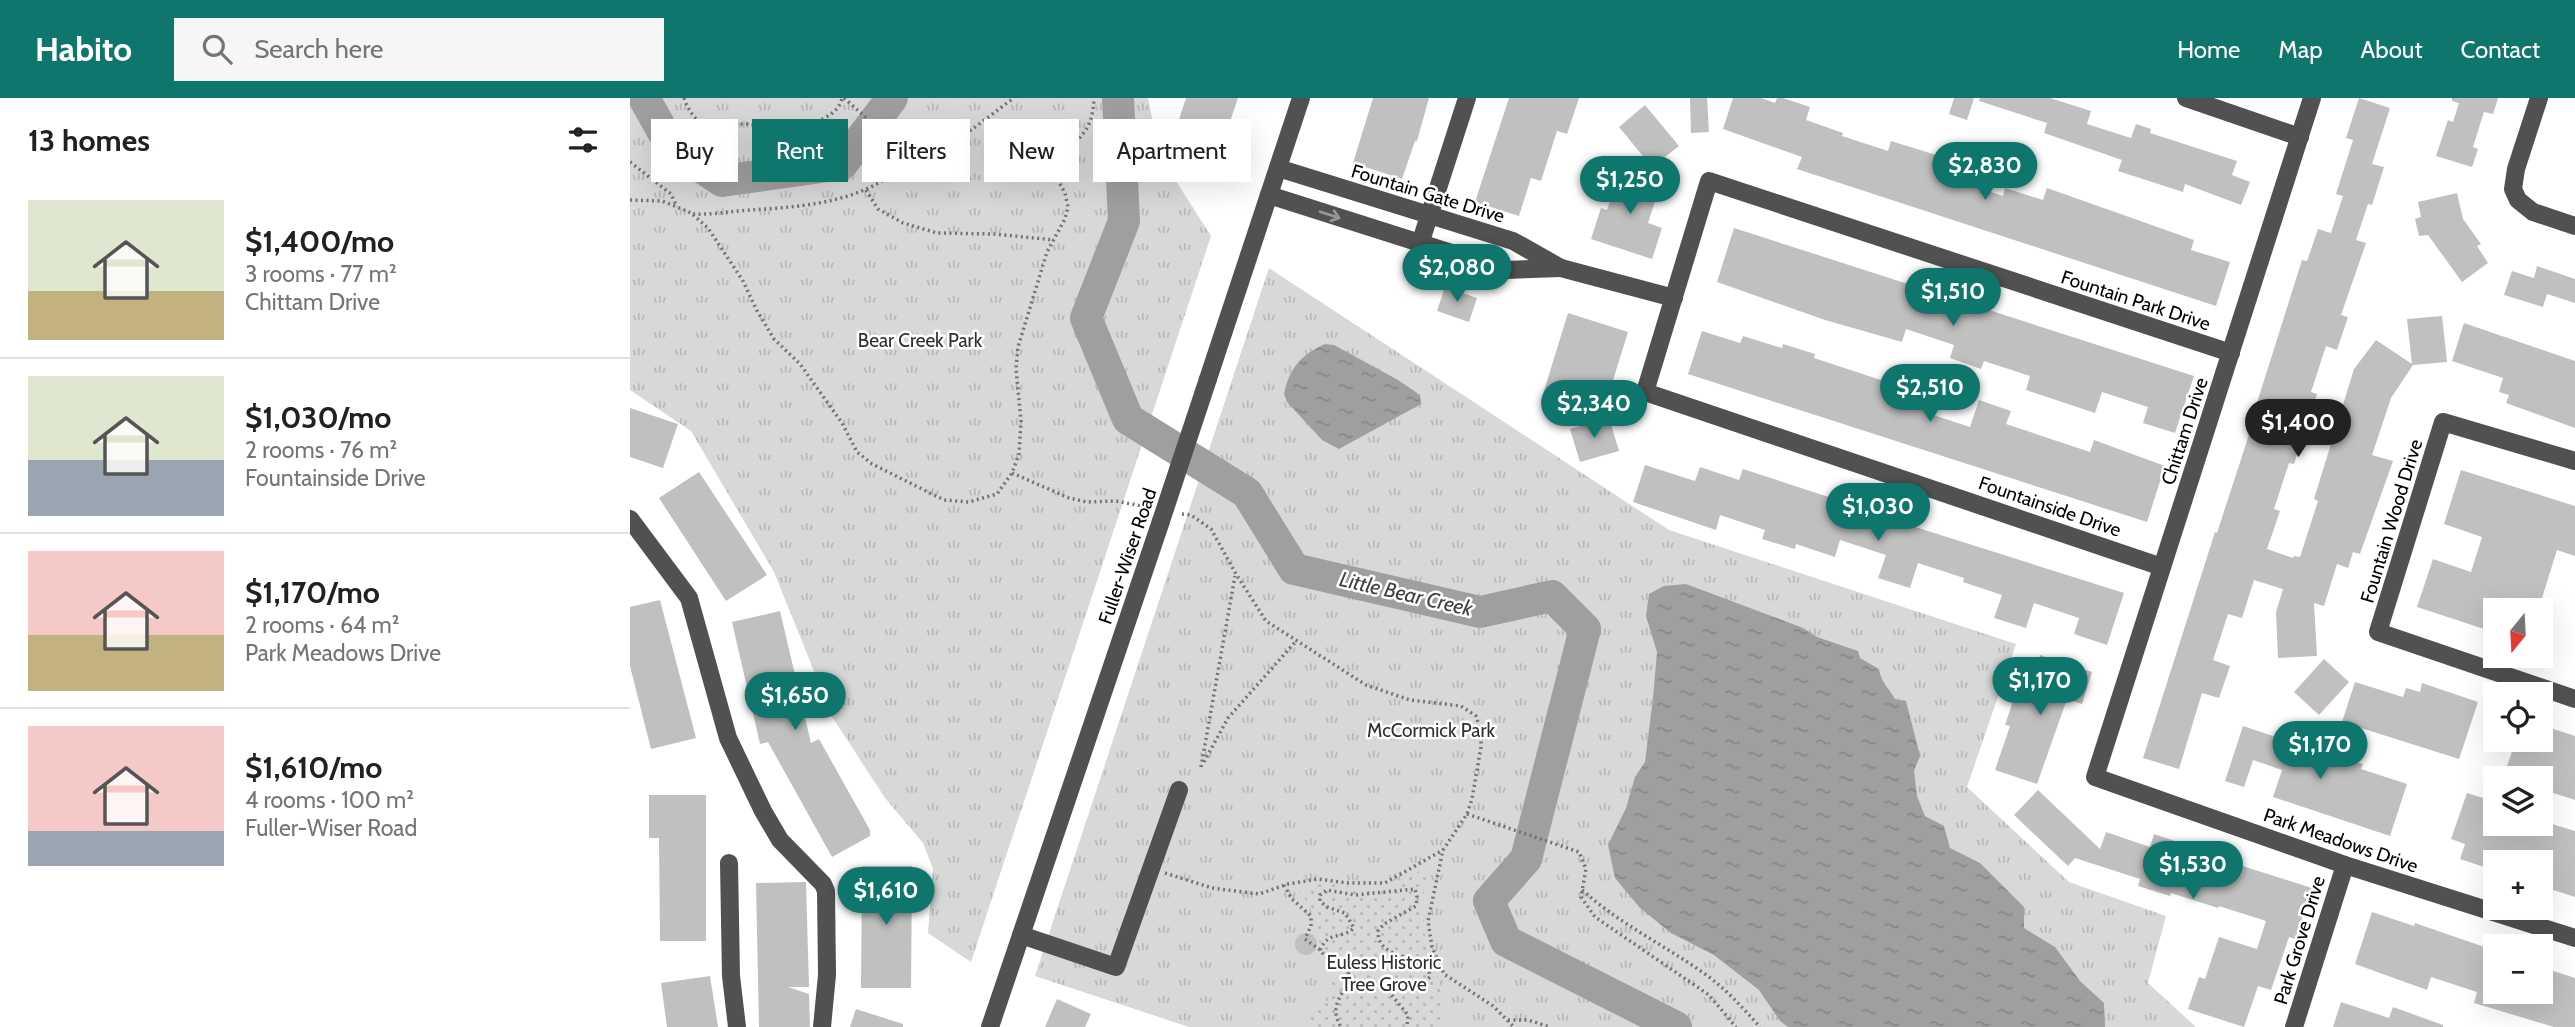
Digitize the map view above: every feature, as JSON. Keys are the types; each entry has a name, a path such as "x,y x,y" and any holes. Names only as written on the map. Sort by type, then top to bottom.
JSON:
{"street":[{"name":"Fuller-Wiser Road","path":"990,1027 1157,515 1208,379 1301,98"},
{"path":"1420,244 1467,98"},
{"path":"2186,98 2300,137"},
{"name":"Chittam Drive","path":"2095,777 2312,98"},
{"path":"2539,98 2516,169 2513,189 2518,200 2533,212 2575,226"},
{"name":"Fountain Gate Drive","path":"1278,168 1513,241 1561,268 1674,298"},
{"name":"Fountain Park Drive","path":"1674,298 1709,181 2231,353"},
{"name":"Fountain Gate Drive","path":"1269,195 1505,270 1561,268"},
{"name":"Fountainside Drive","path":"1674,298 1646,391 2162,567"},
{"name":"Fountain Wood Drive","path":"2575,461 2444,422 2378,632 2575,699"},
{"path":"630,519 689,598 724,726 744,774 780,840 823,884 826,891 827,975 822,1027"},
{"name":"Park Meadows Drive","path":"2095,777 2345,865 2575,938"},
{"path":"1021,935 1116,967 1179,790"},
{"path":"729,863 732,976 737,1027"},
{"name":"Park Grove Drive","path":"2294,1027 2345,865"}],"path":[{"path":"684,98 697,119 714,128 731,124 749,124 769,129 795,127 832,115 838,110 843,98 866,119"},
{"path":"970,129 1014,98"},
{"path":"630,200 662,201 691,214 708,228 743,281 774,339 800,364 842,423 857,452 872,464 944,500 969,502 988,498 997,494 1012,473 1019,454 1021,421 1016,369 1018,347 1047,252 1068,208 1065,193 1048,163 1083,136 1090,127 1094,98"},
{"path":"630,162 671,194 677,207"},
{"path":"691,214 714,215 748,210 786,209 841,198 880,182"},
{"path":"866,190 878,209 903,223 937,233 994,234 1054,240"},
{"path":"1012,473 1069,498 1087,502 1116,501 1157,515"},
{"path":"1178,513 1191,515 1211,529 1266,621 1366,685 1410,700 1461,706 1476,716 1481,733 1481,747 1467,814 1443,850 1428,921 1432,947 1444,974 1493,1006 1514,1027"},
{"path":"1236,574 1201,767 1228,718 1297,640"},
{"path":"1467,814 1579,852 1586,869 1581,897 1595,917 1709,995 1735,1027"},
{"path":"1152,866 1171,876 1212,888 1259,894 1284,885 1318,879 1348,883 1385,883 1443,850"},
{"path":"1284,885 1292,899 1311,916 1311,926 1305,939 1324,956 1348,971 1348,984 1338,996 1336,1004 1337,1021 1341,1027"},
{"path":"1320,950 1330,936 1349,932 1354,928 1345,913 1327,907 1320,901 1326,890 1355,895 1415,889 1418,897 1416,905 1384,924 1378,932 1380,946 1385,951 1414,959 1429,970 1430,977 1420,986 1401,981 1394,981 1392,986 1390,993 1408,1015 1408,1027"},
{"path":"1582,890 1609,913 1705,974 1731,995 1760,1027"},
{"path":"1508,1020 1528,1020 1550,1027"}],"green space":[{"name":"Bear Creek Park","path":"630,98 1148,98 1152,119 1093,119 1093,182 1177,182 1211,236 971,962 928,933 933,869 923,843 885,798 833,718 774,572 691,431 630,390"},
{"name":"McCormick Park","path":"1269,268 1669,530 2016,644 1967,787 2069,882 2166,916 2148,983 2196,1027 1189,1027 1035,976"},
{"name":"Euless Historic Tree Grove","path":"1430,865 1422,902 1425,937 1446,1003 1440,1027 1309,1027 1303,1016 1329,1000 1332,975 1310,906 1297,889 1327,883 1359,888 1392,887"}],"water":[{"path":"1325,344 1334,345 1398,380 1420,395 1421,404 1339,449 1322,440 1287,402 1284,394 1297,363"},
{"path":"1686,584 1858,651 1860,658 1879,669 1883,682 1895,699 1906,701 1920,756 1914,771 1917,796 1925,816 1944,826 1950,848 1980,863 2024,907 2024,928 2055,947 2080,981 2104,1003 2105,1027 1788,1027 1780,1021 1759,990 1714,955 1671,933 1640,908 1615,878 1608,845 1626,808 1635,777 1645,762 1657,652 1646,616 1649,594 1664,586"}],"building":[{"path":"1186,98 1238,98 1231,119 1179,119"},
{"path":"1373,98 1429,98 1417,141 1402,179 1353,163"},
{"path":"1509,98 1579,98 1567,134 1557,131 1541,181 1531,178 1519,216 1475,202"},
{"path":"1690,98 1707,98 1709,132 1691,133"},
{"path":"1733,98 1761,98 1775,103 1777,98 1783,98 1810,107 1806,120 1843,133 1842,136 1888,151 1891,141 1962,163 1956,181 2003,196 2005,188 2043,200 2047,188 2194,240 2191,250 2230,262 2216,306 1797,169 1802,157 1723,129"},
{"path":"1954,98 1974,98 1967,120 1949,114"},
{"path":"1980,98 2050,98 2091,111 2087,124 2131,138 2136,124 2151,129 2150,133 2237,161 2232,175 2250,182 2241,205 2185,184 2183,192 2118,171 2122,160 2044,133 2047,123 1979,101"},
{"path":"2359,98 2390,108 2372,164 2384,167 2372,205 2368,204 2356,240 2366,243 2341,315 2348,317 2337,350 2326,346 2311,392 2317,394 2294,464 2289,463 2274,509 2280,511 2267,549 2293,558 2300,557 2318,501 2314,499 2354,369 2376,340 2412,364 2407,319 2442,316 2447,362 2413,365 2391,398 2372,455 2393,461 2360,554 2353,552 2348,568 2337,564 2324,606 2314,603 2317,656 2278,658 2276,612 2283,589 2254,580 2242,618 2228,614 2213,660 2230,666 2219,698 2202,693 2179,769 2143,758 2257,410 2255,409 2302,260 2307,261 2318,229 2331,233 2343,196 2336,194 2353,140 2346,138"},
{"path":"2452,98 2498,98 2493,114 2484,112 2473,147 2478,149 2472,167 2436,156 2448,120 2453,122 2459,103 2452,101"},
{"path":"1645,105 1679,146 1652,167 1619,127"},
{"path":"1620,170 1661,183 1648,223 1662,228 1652,259 1591,239 1601,208 1607,210"},
{"path":"2457,193 2463,219 2481,244 2477,246 2488,263 2462,282 2428,235 2419,236 2415,219 2421,217 2418,202"},
{"path":"1734,228 2194,376 2175,433 2143,423 2148,407 2102,392 2095,413 2026,390 2030,376 1984,361 1981,369 1950,358 1954,345 1906,329 1902,342 1825,320 1717,282"},
{"path":"2537,266 2575,279 2575,303 2547,294 2543,307 2504,295 2512,271 2534,278"},
{"path":"1445,287 1477,298 1469,322 1437,311"},
{"path":"1568,313 1628,332 1610,390 1586,383 1580,404 1543,394"},
{"path":"2464,323 2575,361 2575,428 2506,403 2509,395 2499,392 2503,378 2452,361"},
{"path":"1702,331 1740,343 1743,336 1782,348 1783,344 1815,354 1814,358 1899,386 1902,377 1933,387 1924,412 1970,427 1979,400 2011,411 2006,424 2090,452 2094,440 2165,466 2147,522 1688,374"},
{"path":"630,408 678,424 663,468 630,457"},
{"path":"1609,418 1619,451 1580,462 1570,429"},
{"path":"1645,465 1695,481 1700,467 1739,480 1743,469 2124,593 2107,645 2074,634 2079,618 2034,603 2026,628 1994,618 2002,595 1963,582 1964,578 1918,563 1910,588 1878,578 1886,555 1840,540 1835,557 1796,544 1795,549 1762,539 1765,530 1720,515 1716,530 1633,502"},
{"path":"2461,470 2575,506 2575,556 2557,550 2542,598 2483,598 2483,629 2417,607 2433,559 2471,572 2482,537 2444,524"},
{"path":"699,472 767,575 726,601 659,498"},
{"path":"660,600 696,738 651,749 630,666 630,607"},
{"path":"780,611 811,743 819,739 870,830 870,836 832,857 768,742 760,744 732,622"},
{"path":"2040,655 2092,672 2082,704 2067,699 2037,784 1995,770 2010,726 2005,725 2016,692 2027,695"},
{"path":"2324,659 2349,682 2319,715 2294,692"},
{"path":"2355,682 2403,697 2406,688 2420,692 2422,683 2478,702 2459,759 2342,722"},
{"path":"2243,726 2291,742 2293,738 2299,738 2317,744 2315,749 2363,764 2361,769 2407,784 2390,836 2273,797 2282,770 2253,760 2244,787 2225,781"},
{"path":"2553,729 2575,736 2575,800 2553,793 2553,766 2507,766 2512,752 2553,752"},
{"path":"2038,790 2100,849 2106,832 2150,847 2154,834 2312,888 2295,939 2289,937 2271,990 2258,986 2244,1027 2188,1009 2199,977 2205,979 2219,937 2257,949 2266,921 2138,886 2140,879 2075,858 2068,866 2014,815"},
{"path":"2467,793 2483,798 2483,836 2553,836 2553,824 2575,831 2575,897 2553,890 2553,850 2483,850 2483,867 2460,859 2465,844 2451,839"},
{"path":"649,795 706,795 706,941 660,941 659,838 649,838"},
{"path":"862,866 912,866 911,988 861,988"},
{"path":"806,882 809,987 788,987 809,994 810,1027 759,1027 756,883"},
{"path":"2372,912 2414,926 2415,923 2483,947 2483,1004 2553,1004 2553,971 2575,978 2575,1027 2554,1027 2474,1003 2477,992 2431,977 2427,990 2355,964"},
{"path":"1306,933 1316,940 1317,944 1310,954 1306,955 1296,948 1295,944 1302,934"},
{"path":"710,976 718,1027 667,1027 661,983"},
{"path":"1057,999 1091,1014 1085,1027 1045,1027"},
{"path":"2341,1002 2389,1018 2393,1007 2443,1027 2333,1027"},
{"path":"856,1009 903,1024 903,1027 850,1027"}],"waterway":[{"name":"Little Bear Creek","path":"644,98 672,148 722,181 842,164 892,98"},
{"name":"Little Bear Creek","path":"1118,98 1124,221 1086,318 1128,419 1247,493 1294,569 1480,612 1552,596 1585,629 1526,859 1489,901 1506,941 1676,1027"}]}
